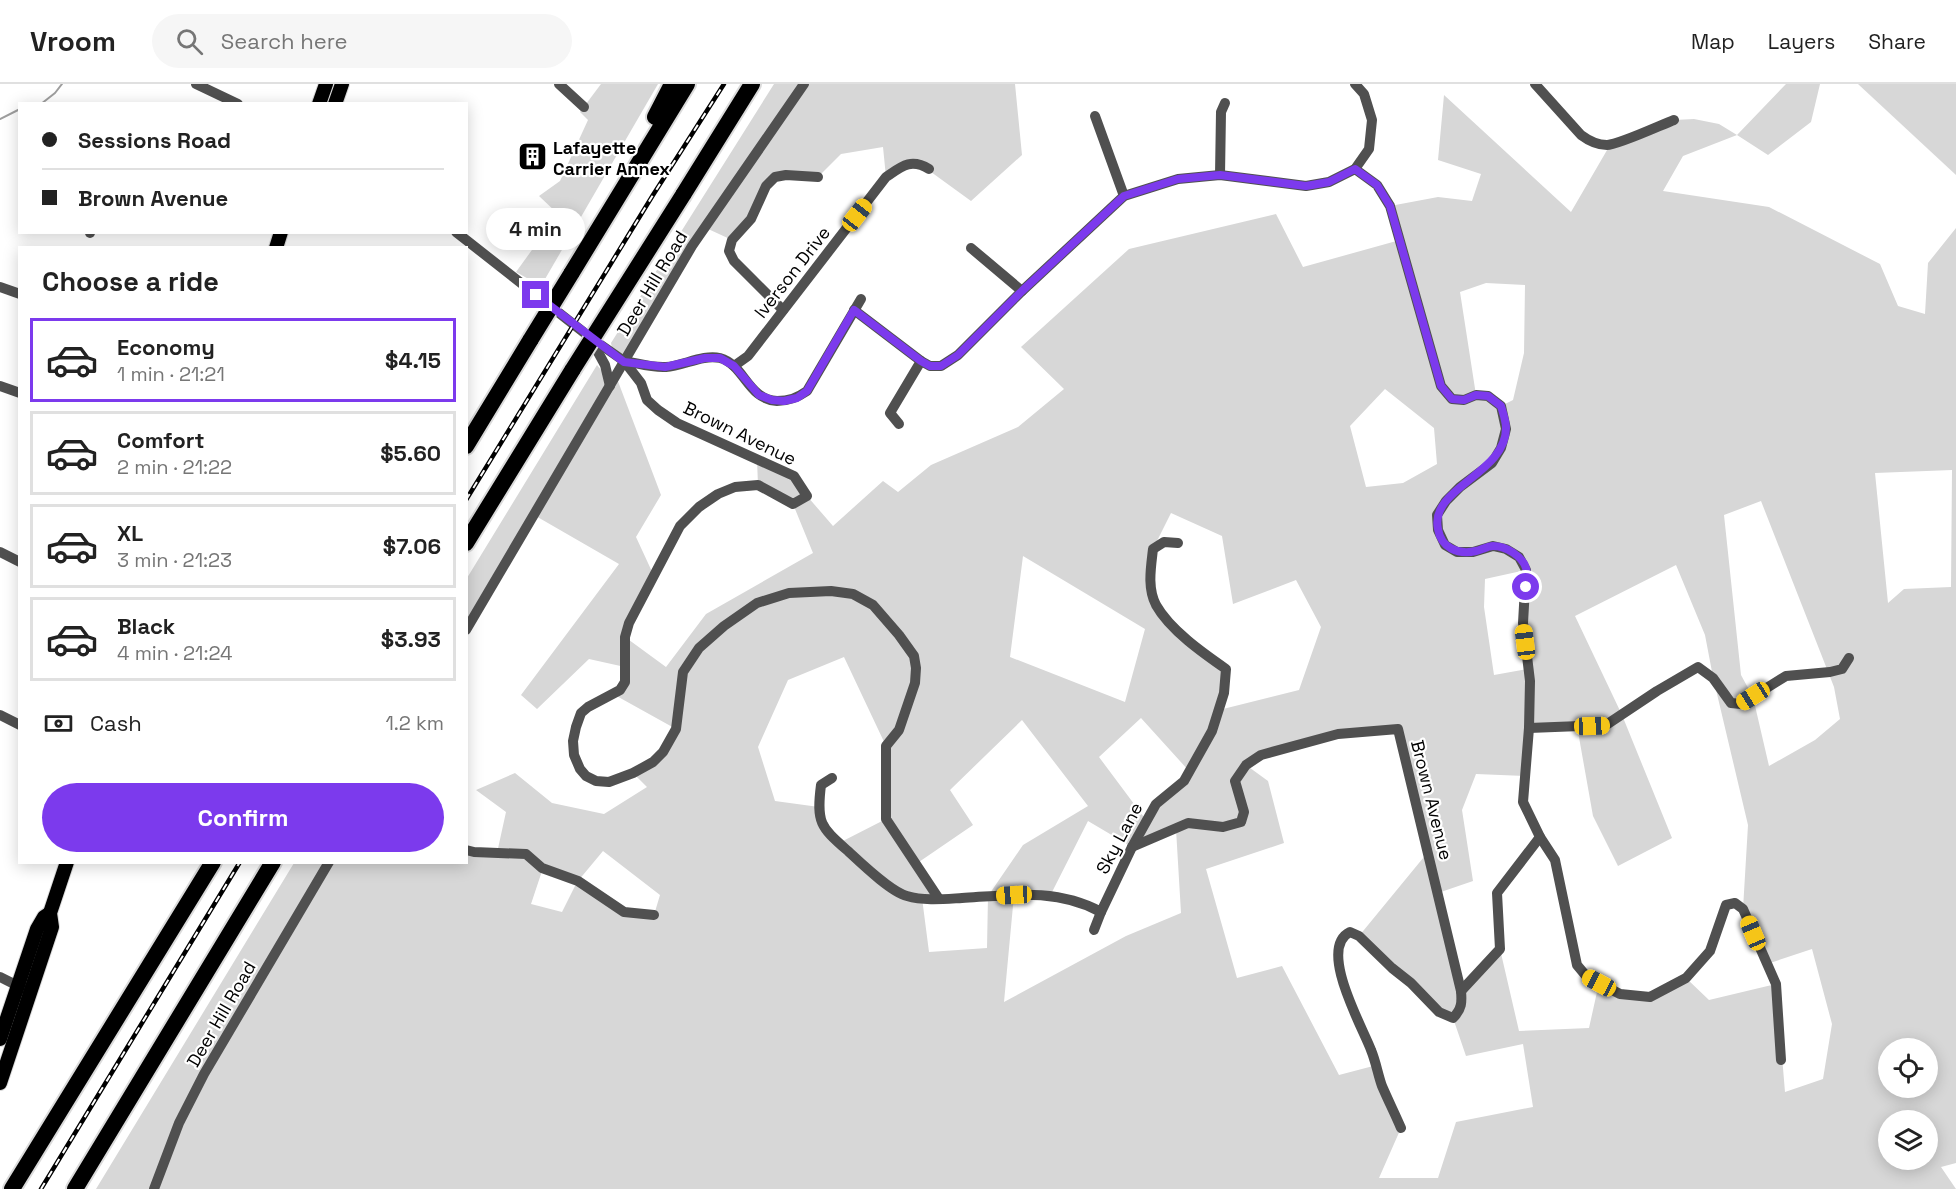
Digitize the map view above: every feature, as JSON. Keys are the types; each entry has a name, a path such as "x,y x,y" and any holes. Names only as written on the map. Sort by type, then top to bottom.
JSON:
{"highway":[{"path":"468,443 571,274 672,84"},
{"path":"603,216 687,84"},
{"path":"468,540 753,84"},
{"path":"702,165 763,84"},
{"path":"12,1189 212,864"},
{"path":"75,1189 272,864"}],"main road":[{"path":"320,102 326,84"},
{"path":"335,102 342,84"},
{"path":"0,1083 52,927 50,913 66,864"},
{"path":"0,1039 37,929 44,917 50,913"}],"street":[{"path":"196,84 234,102"},
{"path":"559,84 584,107"},
{"name":"Deer Hill Road","path":"468,627 692,246 804,84"},
{"path":"854,310 921,361 930,366 941,366 958,355 1022,291 1124,196 1178,179 1220,175 1306,186 1329,182 1355,169 1369,149 1372,120 1364,94 1355,84"},
{"path":"1535,84 1581,135 1598,143 1610,145 1674,120"},
{"path":"1220,175 1221,112 1225,103"},
{"path":"1095,116 1124,196"},
{"name":"Iverson Drive","path":"734,366 748,356 886,177 903,165 920,164 929,170"},
{"path":"1355,169 1377,185 1390,206 1441,386 1452,399 1464,400 1476,395 1488,396 1501,406 1506,429 1501,448 1492,463 1460,487 1446,501 1437,515 1438,530 1445,545 1457,552 1473,552 1493,546 1506,549 1519,558 1526,570 1523,623 1530,681 1523,802 1540,837 1555,860 1577,964 1587,977 1620,994 1650,997 1686,978 1710,951 1726,905 1735,903 1743,909 1776,984 1781,1060"},
{"path":"783,310 734,261 729,251 732,240 751,219 766,186 775,177 786,175 818,177"},
{"name":"Brown Avenue","path":"468,246 624,362 640,383 647,400 658,410 677,423 794,476 807,496 793,504 758,485 735,487 718,494 699,507 680,526 628,623 625,637 626,675 623,686 581,713 573,741 574,755 580,770 597,781 609,782 653,762 663,752 676,729 683,672 699,648 724,626 757,603 789,593 831,591 853,594 873,605 899,634 914,656 915,683 899,730 886,746 886,819 939,899"},
{"path":"971,248 1022,291"},
{"path":"0,287 18,293"},
{"path":"624,362 665,367 705,358 720,358 734,366 759,395 772,400 784,401 797,398 807,391 861,298"},
{"path":"591,338 604,365 610,386"},
{"path":"899,424 890,413 921,361"},
{"path":"0,386 18,392"},
{"name":"Sky Lane","path":"1094,930 1132,847 1156,804 1184,781 1212,731 1224,693 1226,669 1198,649 1168,620 1156,604 1150,585 1153,549 1164,542 1178,543"},
{"path":"0,552 18,561"},
{"path":"1529,728 1606,725 1698,667 1713,678 1731,703 1741,704 1786,676 1842,669 1849,658"},
{"path":"0,715 18,724"},
{"name":"Brown Avenue","path":"1132,847 1188,823 1223,827 1241,822 1244,812 1235,781 1246,765 1261,755 1338,734 1398,729 1461,991"},
{"path":"832,778 821,785 819,807 824,829 877,877 906,896 939,899 1030,894 1084,902 1101,912"},
{"path":"1401,1128 1343,985 1338,953 1342,937 1350,932 1359,936 1411,983 1438,1012 1453,1018 1459,1013 1462,1005 1461,991 1500,949 1497,893 1540,837"},
{"path":"468,850 526,854 542,868 578,881 624,912 654,915"},
{"name":"Deer Hill Road","path":"154,1189 179,1123 204,1074 328,864"},
{"path":"0,977 30,992"}],"shaded area":[{"path":"601,84 658,84 541,286 516,272 558,214 539,196 560,181 588,120 580,112"},
{"path":"774,84 1015,84 1022,155 971,201 920,164 886,177 883,147 841,154 818,177 775,177 732,240 706,228 624,361 613,353 611,343"},
{"path":"1786,84 1820,84 1811,122 1768,155 1737,135"},
{"path":"1858,84 1956,84 1956,175"},
{"path":"1444,95 1571,212 1610,145 1674,120 1694,119 1719,124 1737,135 1683,156 1663,191 1769,207 1880,264 1898,306 1925,314 1928,263 1956,228 1956,1163 1941,1167 1956,1189 96,1189 293,864 468,864 468,850 497,853 506,812 476,790 515,773 552,803 604,814 647,787 633,773 653,762 676,729 613,694 620,690 625,667 589,659 537,709 521,695 619,564 534,515 468,628 468,576 597,365 602,371 616,376 661,495 636,537 654,576 625,637 666,667 706,614 813,553 793,504 758,485 757,460 794,476 807,496 833,526 883,481 898,492 931,465 1018,427 1064,389 1021,347 1129,249 1276,214 1303,267 1400,240 1390,206 1438,197 1472,201 1481,174 1438,160","holes":["1486,283 1525,285 1524,353 1513,400 1501,406 1476,395 1460,292","1385,389 1434,428 1437,464 1403,483 1366,487 1350,426","1952,470 1951,587 1904,589 1888,603 1875,473","1761,501 1834,687 1840,719 1815,740 1769,766 1753,697 1741,675 1724,515","1171,513 1222,536 1233,604 1296,580 1321,627 1299,690 1219,710 1226,669 1156,605 1153,549","1023,556 1145,629 1125,702 1010,657","1676,565 1705,635 1748,825 1743,909 1767,964 1812,949 1832,1024 1823,1079 1785,1092 1776,984 1709,1000 1686,978 1650,997 1599,983 1589,1028 1519,1031 1500,949 1461,990 1438,893 1473,881 1462,810 1476,774 1525,776 1529,728 1577,726 1593,816 1618,866 1672,838 1622,715 1575,616","1526,570 1528,669 1494,675 1484,607 1485,579","844,657 886,746 886,819 839,843 819,807 775,801 758,747 788,680","1141,718 1189,771 1146,820 1099,757","1022,720 1088,806 1023,845 988,896 987,948 929,952 922,898 939,899 916,864 973,825 950,790","1398,730 1428,852 1359,936 1453,1018 1466,1056 1523,1044 1533,1107 1456,1122 1438,1178 1379,1178 1401,1128 1377,1065 1339,1075 1282,966 1237,978 1206,869 1284,843 1268,781 1246,765 1338,734","1088,821 1132,847 1176,829 1181,913 1126,936 1004,1002 1014,895 1050,896","603,851 660,895 654,915 624,912 578,881","543,868 577,882 562,912 531,904"]}],"waterway":[{"path":"44,102 62,84"},
{"path":"0,119 18,110"}],"railway":[{"path":"468,497 653,195 724,84"},
{"path":"41,1189 239,864"}],"place":[{"name":"Lafayette Carrier Annex","path":"532,157"}],"route":[{"path":"536,295 624,362 665,367 705,358 720,358 734,366 759,395 772,400 784,401 797,398 807,391 854,310 921,361 930,366 941,366 958,355 1022,291 1124,196 1178,179 1220,175 1306,186 1329,182 1355,169 1377,185 1390,206 1441,386 1452,399 1464,400 1476,395 1488,396 1501,406 1506,429 1501,448 1492,463 1460,487 1446,501 1437,515 1438,530 1445,545 1457,552 1473,552 1493,546 1506,549 1519,558 1526,570 1526,587"}]}
